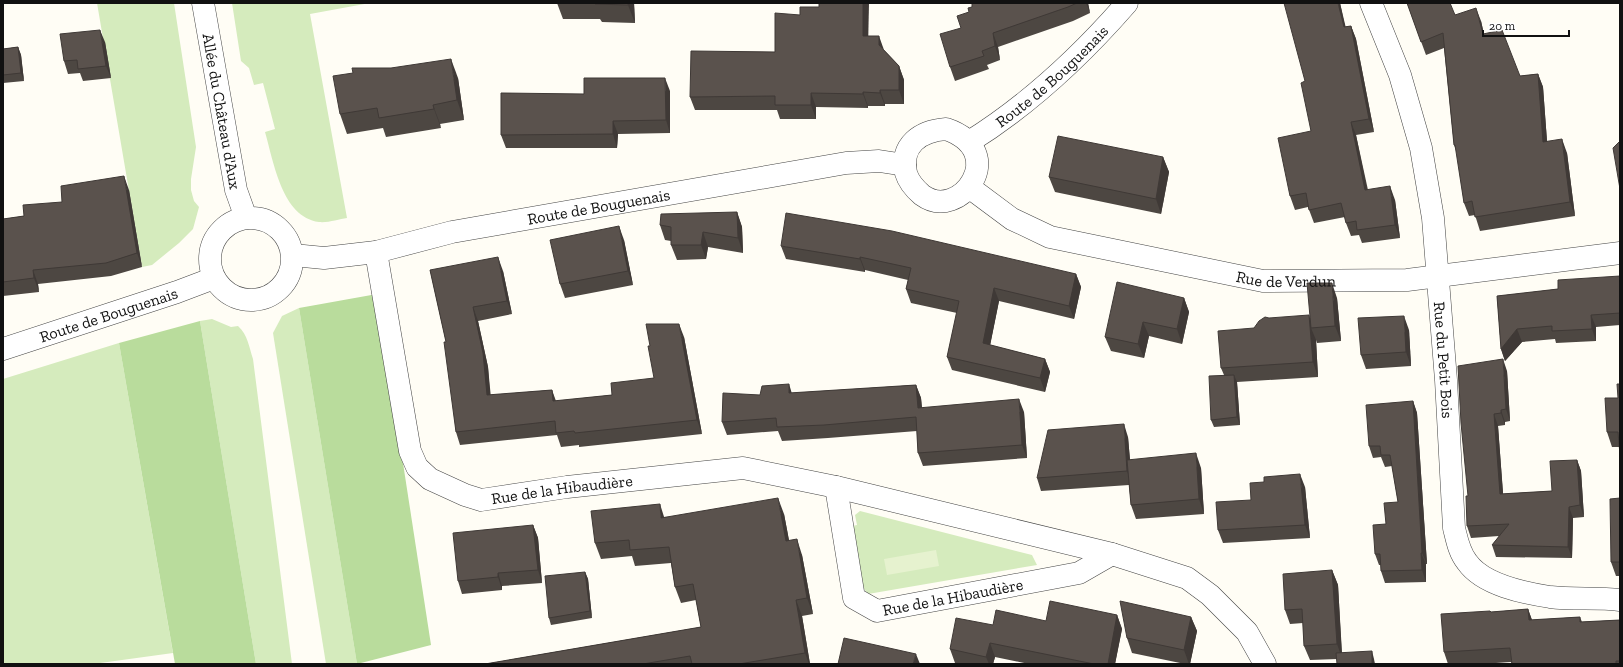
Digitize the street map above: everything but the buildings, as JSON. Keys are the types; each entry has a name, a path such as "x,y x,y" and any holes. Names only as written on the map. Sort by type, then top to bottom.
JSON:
{"street":[{"name":"Allée du Château d'Aux","path":"203,3 236,190 246,218"},
{"name":"Route de Bouguenais","path":"969,142 991,128 1055,78 1127,3"},
{"name":"Rue du Petit Bois","path":"1371,3 1400,74 1421,148 1435,229 1454,528 1458,546 1467,562 1475,571 1507,588 1550,597 1620,600"},
{"path":"946,129 959,133 969,142 975,152 977,165 975,176 969,187 957,197 942,201 927,198 914,189 907,175 904,158 910,146 920,136 932,130 946,129"},
{"name":"Route de Bouguenais","path":"293,255 324,258 376,252 452,232 846,163 880,161 905,165"},
{"name":"Rue de Verdun","path":"969,187 1012,219 1050,237 1263,280 1407,280 1620,253"},
{"path":"246,218 264,220 273,223 285,234 293,255 290,274 282,288 272,295 258,300 237,298 226,292 214,278 210,264 213,242 218,234 231,223 246,218"},
{"name":"Rue de la Hibaudière","path":"376,252 410,451 417,467 430,479 465,495 481,500 567,488 742,468 836,487 1112,554 1187,578 1210,595 1247,632 1265,664"},
{"name":"Route de Bouguenais","path":"3,349 177,292 214,278"},
{"name":"Rue de la Hibaudière","path":"836,487 854,598 877,611 1080,573 1112,554"}],"green space":[{"path":"97,3 174,3 196,147 191,179 191,190 194,201 199,207 193,229 179,243 152,265 142,267"},
{"path":"232,3 370,3 310,14 347,218 319,222 306,218 296,210 288,200 276,173 265,132 275,129 263,83 254,85 249,68 241,61"},
{"path":"377,294 431,645 357,664 299,308"},
{"path":"299,308 357,664 326,664 273,333 282,316"},
{"path":"212,319 231,327 238,326 246,337 253,359 292,664 256,664 200,321"},
{"path":"200,321 256,664 175,664 119,343"},
{"path":"119,343 173,653 93,664 3,664 3,379"},
{"path":"860,511 1032,555 1037,565 868,594 861,585 852,526 857,525 855,515"},
{"path":"936,550 939,566 887,575 884,559"}]}
